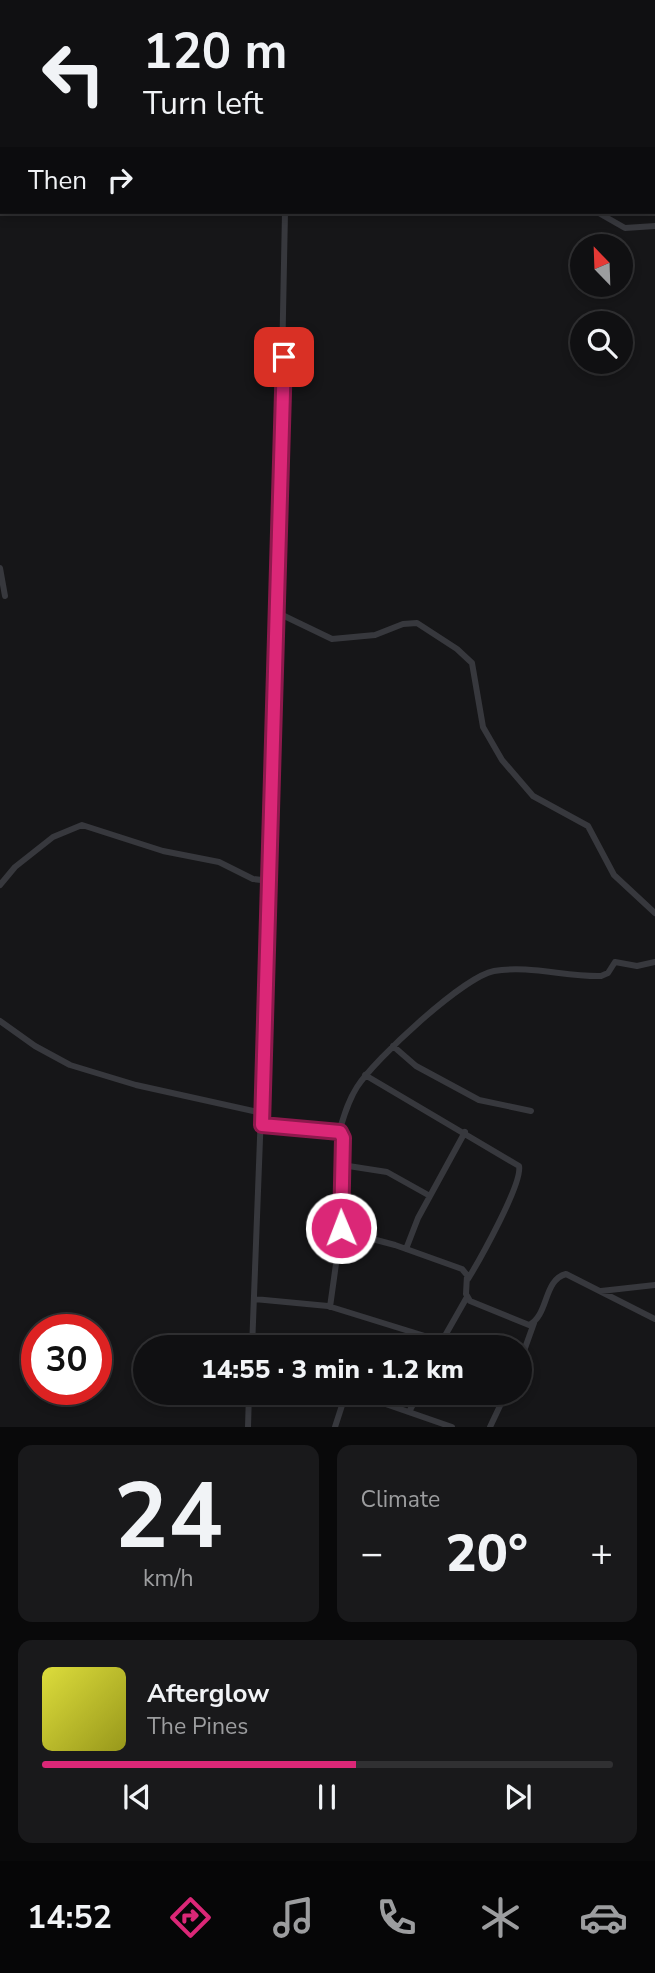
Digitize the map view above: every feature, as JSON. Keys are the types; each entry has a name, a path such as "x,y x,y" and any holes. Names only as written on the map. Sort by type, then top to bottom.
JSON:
{"street":[{"path":"253,1335 278,613 285,214"},
{"path":"600,214 625,228 655,226"},
{"path":"0,568 5,596"},
{"path":"278,613 332,639 375,635 403,624 417,623 457,649 472,663 483,727 502,760 533,796 588,826 614,875 655,913"},
{"path":"0,885 15,867 52,837 82,825 163,850 219,862 253,879 270,881"},
{"path":"330,1307 341,1228 343,1138 340,1132 350,1101 365,1075 393,1046 454,992 491,972 521,969 601,976 608,973 615,962 637,966 655,962"},
{"path":"0,1021 35,1046 70,1065 136,1085 262,1113"},
{"path":"393,1046 416,1066 479,1100 531,1111"},
{"path":"365,1075 515,1161 520,1169 494,1231 468,1279 467,1297 444,1335"},
{"path":"262,1125 340,1132"},
{"path":"406,1249 430,1196 465,1132"},
{"path":"342,1164 387,1172 430,1196"},
{"path":"341,1228 347,1234 374,1238 462,1269 468,1279"},
{"path":"530,1335 555,1280 563,1274 570,1274 655,1319"},
{"path":"601,1291 655,1284"},
{"path":"467,1297 519,1323 534,1323"},
{"path":"254,1299 330,1307 412,1335"},
{"path":"248,1427 249,1405"},
{"path":"335,1427 342,1405"},
{"path":"394,1405 452,1427"},
{"path":"410,1410 413,1405"},
{"path":"490,1427 500,1405"}],"route":[{"path":"284,357 262,1125 276,1128 333,1129 340,1132 343,1138 339,1217 341,1228"}]}
